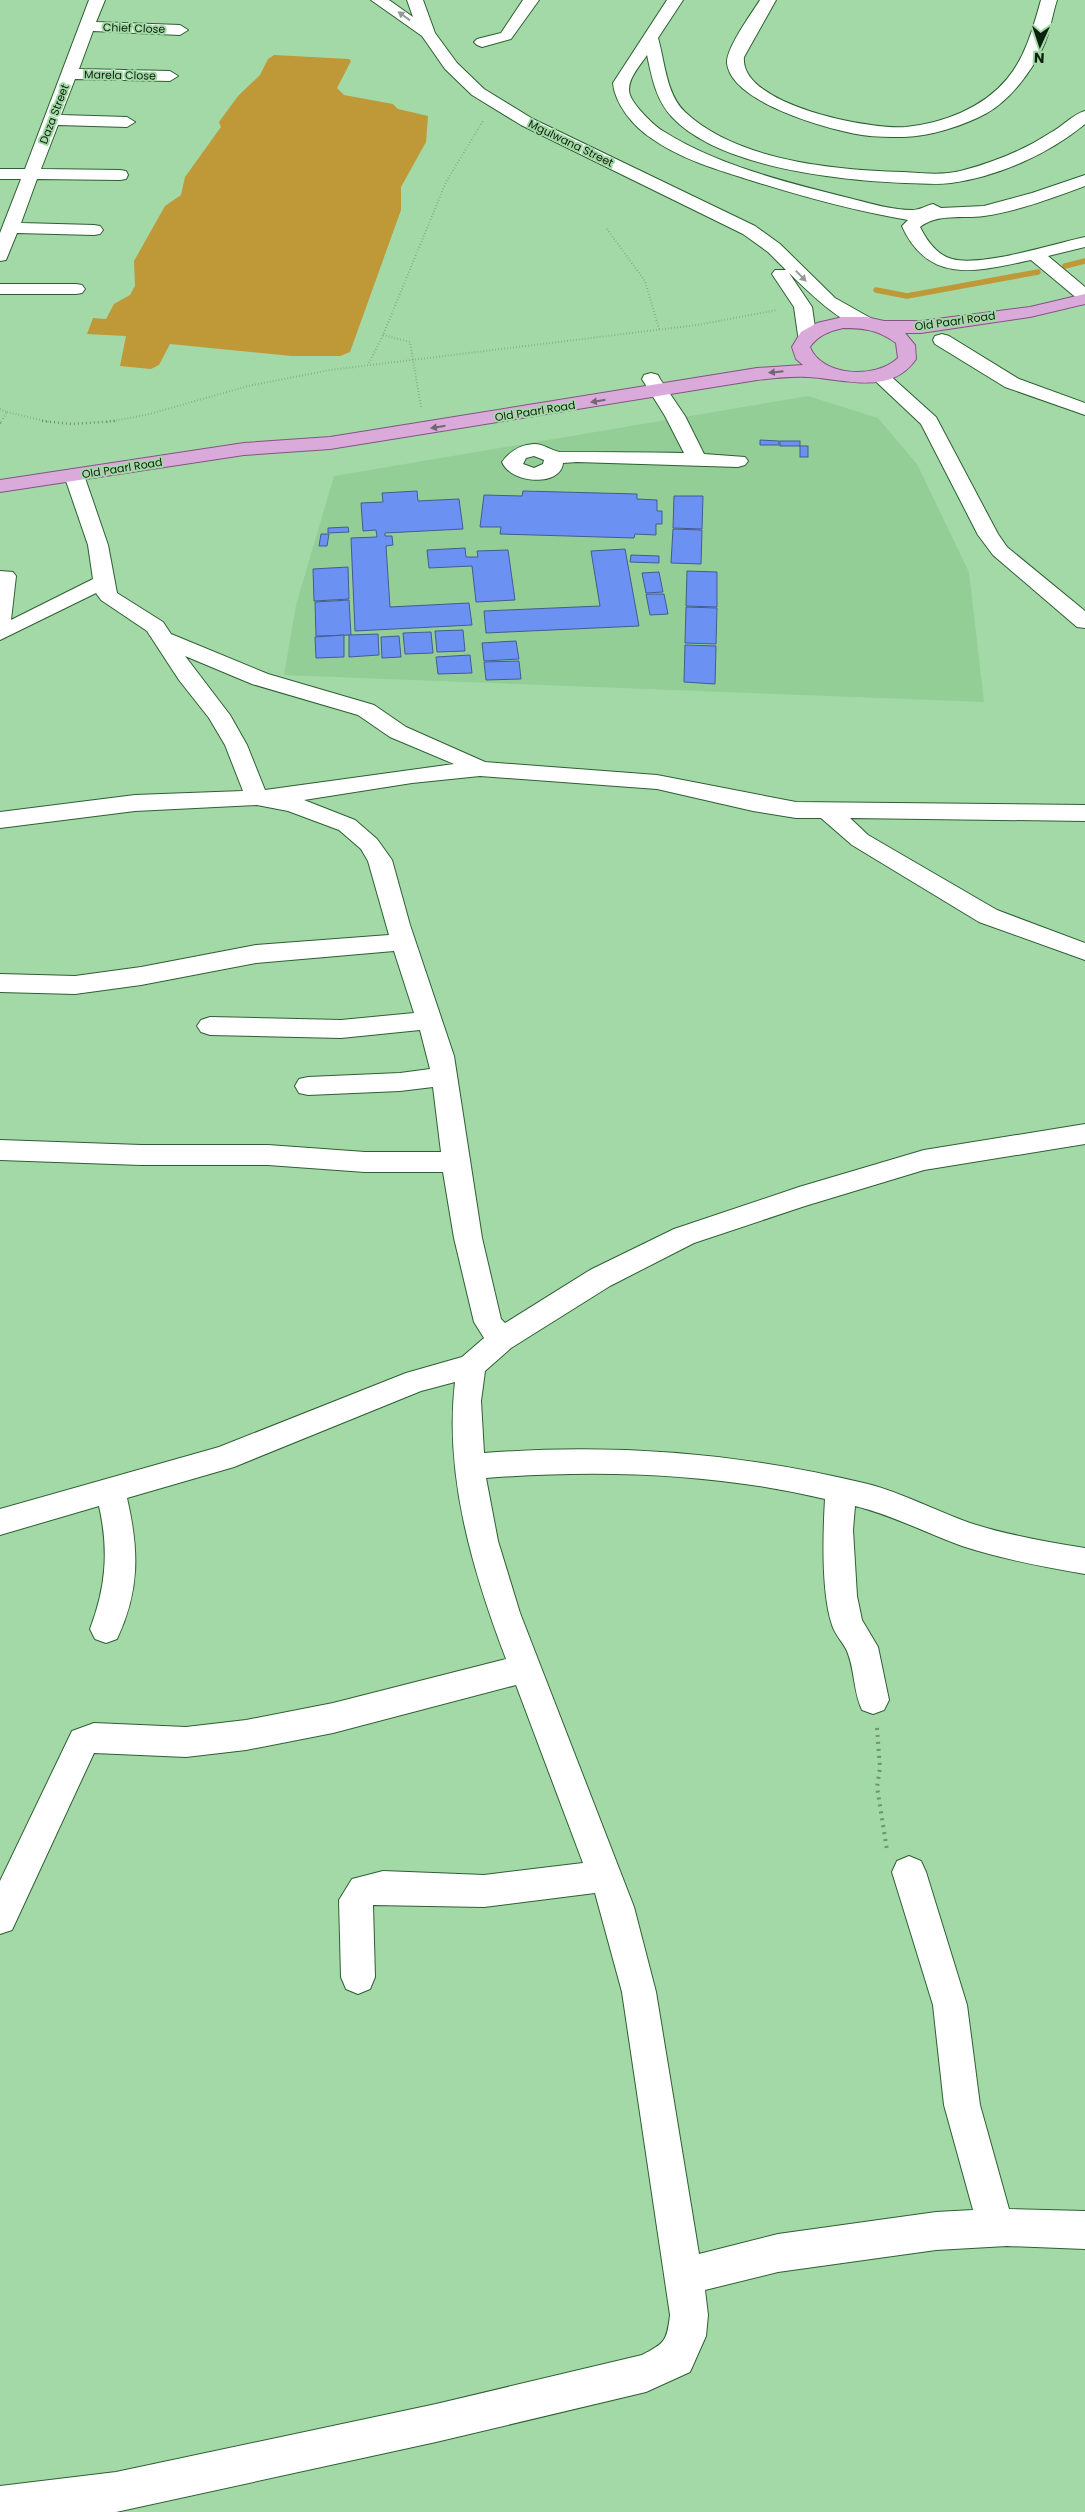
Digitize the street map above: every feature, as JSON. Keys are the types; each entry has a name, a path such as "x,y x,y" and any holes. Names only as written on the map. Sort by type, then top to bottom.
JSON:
{"main road":[{"name":"Old Paarl Road","path":"655,385 774,372 825,372 847,377 879,376 897,368 907,357 942,340 1085,297"},
{"name":"Old Paarl Road","path":"0,486 244,449 330,443 655,385 781,353 828,324 847,322 921,327 1030,312"},
{"name":"Old Paarl Road","path":"874,325 903,340 908,352 907,357"},
{"name":"Old Paarl Road","path":"804,339 802,351 806,358 825,372"}],"street":[{"name":"Daza Street","path":"0,256 97,0"},
{"name":"Mgulwana Street","path":"379,0 428,33"},
{"name":"Mgulwana Street","path":"415,0 428,33 451,66 478,92 500,107 749,230 774,248 829,302 874,325"},
{"path":"675,0 620,83 622,96 628,106 656,134 685,150 730,168 813,194 892,213 984,212 1038,197 1085,180"},
{"path":"768,0 736,56 736,68 743,78 767,98 805,118 841,126 902,132 930,130 959,122 981,111 1001,95 1026,65 1038,40 1049,0"},
{"path":"482,42 506,36 525,2"},
{"name":"Chief Close","path":"87,26 180,30"},
{"path":"650,38 657,57 660,83 678,114 693,127 723,142 782,162 826,171 898,178 951,179 1028,152 1055,137 1085,116"},
{"name":"Marela Close","path":"69,74 170,76"},
{"path":"52,120 127,122"},
{"path":"0,174 120,175"},
{"path":"951,179 951,188 928,214 911,226 921,247 947,264 970,265 1035,254 1085,242"},
{"name":"Mgulwana Street","path":"736,225 774,265 797,296 805,314 804,339"},
{"path":"11,228 94,230"},
{"path":"1035,254 1085,297"},
{"path":"0,289 76,289"},
{"path":"942,340 1012,383 1085,409"},
{"path":"879,376 929,422 979,518 1000,551 1085,622"},
{"path":"655,385 697,460"},
{"path":"554,458 577,456 738,461"},
{"path":"74,475 98,545 103,582 108,596 155,627 219,715 236,745 257,798"},
{"path":"0,626 6,576"},
{"path":"0,634 103,582"},
{"path":"163,639 260,679 366,710 381,718 397,731 444,749 480,769"},
{"path":"0,820 135,803 257,798 480,769 657,782 753,803 796,810 1085,813"},
{"path":"257,798 292,804 319,812 347,825 370,844 380,860 404,942 430,1020 445,1076 451,1114 455,1162 468,1238 488,1322 501,1340"},
{"path":"827,811 860,840 980,911 1085,952"},
{"path":"0,984 75,985 141,976 256,954 404,942"},
{"path":"210,1026 341,1029 430,1020"},
{"path":"308,1086 400,1082 445,1076"},
{"path":"0,1522 224,1458 407,1384 471,1366 501,1340 600,1278 684,1236 799,1197 924,1160 1085,1134"},
{"path":"0,1150 141,1155 268,1155 373,1163 455,1162"},
{"path":"0,2506 116,2492 436,2422 646,2373 676,2358 688,2336 690,2315 639,1992 617,1907 504,1613 483,1541 470,1467 467,1401 471,1366"},
{"path":"470,1467 529,1461 634,1462 714,1467 788,1478 870,1497 965,1534 1085,1561"},
{"path":"106,1629 115,1605 122,1574 121,1538 110,1490"},
{"path":"841,1490 838,1530 842,1596 847,1624 862,1647 873,1700"},
{"path":"0,1918 83,1742 94,1738 186,1742 246,1735 360,1712 526,1668"},
{"path":"909,1872 950,2005 962,2105 996,2227"},
{"path":"358,1977 356,1900 364,1890 383,1887 484,1891 605,1876"},
{"path":"684,2277 778,2254 936,2230 996,2227 1085,2230"}],"path":[{"path":"368,364 384,335 446,182 484,118"},
{"path":"607,229 645,281 658,329"},
{"path":"0,409 49,422 82,424 123,420 166,410 248,386 368,364 658,329 781,309"},
{"path":"384,335 410,342 421,407"},
{"path":"0,423 7,412"},
{"path":"873,1700 880,1768 877,1787 888,1859 894,1866 909,1872"}],"shaded area":[{"path":"274,55 349,59 351,61 337,88 344,95 393,104 398,109 428,116 426,142 401,187 401,210 350,352 340,356 291,356 170,344 159,365 151,369 120,366 126,336 87,334 93,318 106,319 114,304 130,295 135,286 134,261 165,206 181,195 185,177 221,127 219,122 238,96 260,75 268,59"},
{"path":"808,396 878,418 917,464 969,572 984,702 284,675 296,605 334,476"}],"building":[{"path":"760,440 779,441 779,445 760,445"},
{"path":"780,441 800,441 800,446 780,446"},
{"path":"800,446 808,446 808,457 800,457"},
{"path":"417,491 418,501 459,499 463,529 385,533 385,536 392,536 393,545 386,546 390,607 469,603 472,625 355,631 351,538 377,537 376,530 363,531 361,503 383,502 382,493"},
{"path":"523,491 637,494 637,499 657,500 657,511 662,511 662,524 656,524 656,535 635,534 634,538 500,534 501,527 480,527 484,495 522,496"},
{"path":"674,496 703,496 702,529 673,528"},
{"path":"348,527 349,532 328,533 328,528"},
{"path":"673,529 702,530 701,564 671,563"},
{"path":"321,534 329,534 327,546 319,546"},
{"path":"465,548 466,557 478,557 477,551 508,550 515,600 476,602 472,566 429,568 427,550"},
{"path":"625,549 639,626 486,633 484,611 600,606 591,551"},
{"path":"631,555 659,556 659,563 630,562"},
{"path":"348,567 349,599 314,601 313,569"},
{"path":"687,571 717,572 717,607 686,606"},
{"path":"659,572 663,592 646,593 642,573"},
{"path":"646,594 664,594 668,614 650,615"},
{"path":"349,600 351,635 316,636 315,602"},
{"path":"686,607 717,608 716,644 685,643"},
{"path":"463,630 465,651 437,652 435,631"},
{"path":"431,632 433,653 405,654 403,633"},
{"path":"378,634 379,655 349,657 349,635"},
{"path":"344,635 344,657 316,658 315,637"},
{"path":"399,636 401,657 382,658 381,637"},
{"path":"516,641 519,659 484,661 482,643"},
{"path":"685,645 716,646 715,684 684,682"},
{"path":"470,655 472,673 438,674 436,657"},
{"path":"519,661 521,679 486,680 484,662"}],"waterway":[{"path":"1065,266 1085,261"},
{"path":"876,290 907,296 1038,272"}]}
